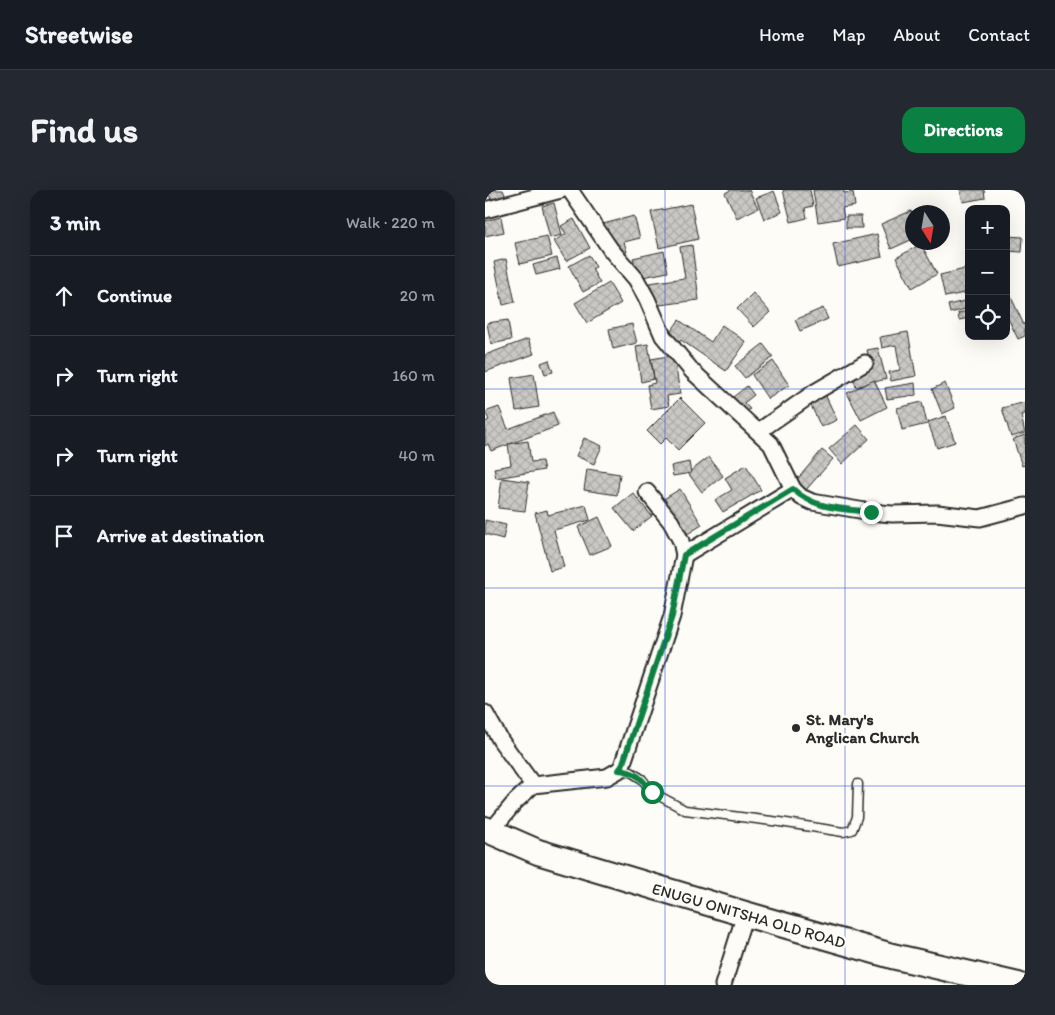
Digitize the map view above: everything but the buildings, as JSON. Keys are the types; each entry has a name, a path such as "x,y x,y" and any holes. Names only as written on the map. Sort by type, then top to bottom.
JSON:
{"main road":[{"name":"ENUGU ONITSHA OLD ROAD","path":"488,830 538,852 745,914 892,956 1018,985"}],"street":[{"path":"485,210 561,190"},
{"path":"571,190 611,250 636,279 663,336 692,371 771,444 793,489 801,496 812,502 878,513 937,513 980,518 1025,506"},
{"path":"759,431 815,392 865,363"},
{"path":"684,555 793,489"},
{"path":"488,830 533,784 607,777 622,766 672,616 684,555 681,541 671,522 647,492"},
{"path":"485,712 501,741 533,784"},
{"path":"723,985 745,914"}],"lane":[{"path":"619,770 631,772 642,779 652,792 685,810 843,832 852,830 857,817 858,784"}],"place":[{"name":"St. Mary's Anglican Church","path":"796,728"}],"route":[{"path":"652,792 642,779 631,772 619,770 622,766 672,616 684,555 793,489 812,502 871,512"}]}
